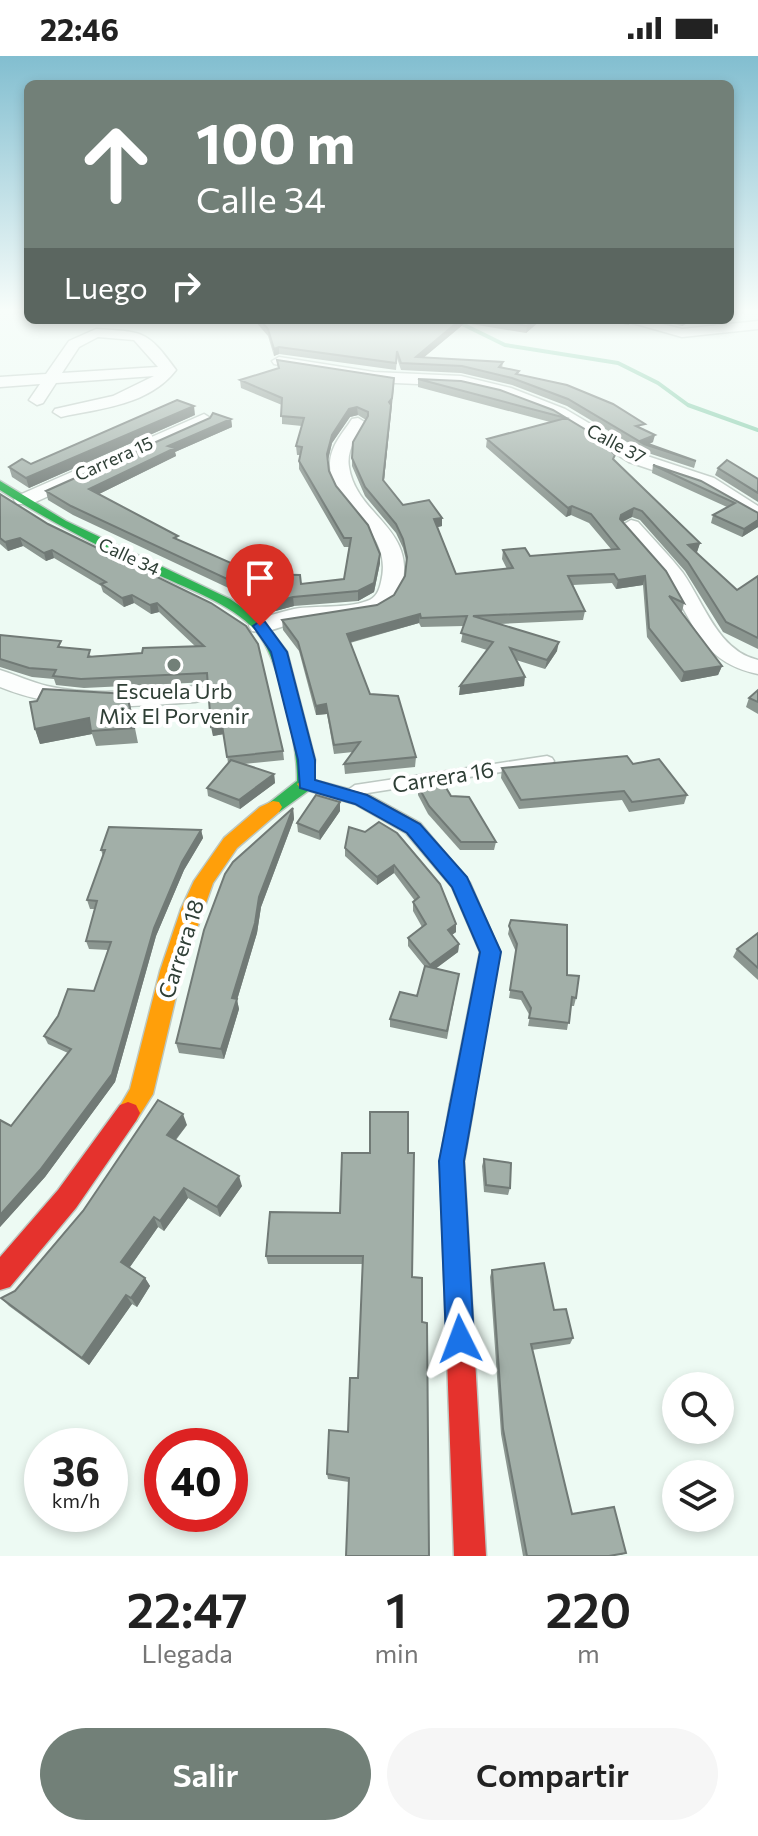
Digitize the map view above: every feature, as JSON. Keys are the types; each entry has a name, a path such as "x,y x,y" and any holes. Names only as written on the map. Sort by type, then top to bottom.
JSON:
{"street":[{"path":"37,400 50,378"},
{"path":"0,382 81,378"},
{"path":"61,412 143,390 162,378"},
{"name":"Calle 37","path":"396,378 461,381 505,391 559,412 635,458 707,482 758,515"},
{"name":"Carrera 15","path":"24,500 204,419"},
{"path":"358,423 346,436 339,467 342,482 387,544 395,562 390,591 384,599 369,608 294,616 260,626 279,652 306,760 306,784 361,799 413,828 460,883 490,952 452,1161 470,1556"},
{"name":"Calle 34","path":"0,485 62,524 225,602 260,626"},
{"path":"631,526 674,576 718,648 732,660 753,667"},
{"path":"0,678 18,687 87,702 195,694"},
{"name":"Carrera 18","path":"0,1277 67,1199 141,1094 182,937 202,883 221,853 270,809 306,784"}],"lane":[{"name":"Carrera 16","path":"339,793 547,761"}],"building":[{"path":"394,378 383,480 403,505 429,500 442,518 434,519 456,574 513,568 503,550 525,548 530,556 619,549 591,514 572,506 568,508 487,439 566,418 418,379 461,381 500,390 553,410 611,445 601,440 615,455 613,459 700,543 688,545 737,590 758,576 758,638 726,622 688,562 642,511 634,508 621,515 620,519 666,571 684,603 669,596 722,666 684,672 649,628 645,576 618,580 614,574 568,576 585,611 473,616 559,642 547,660 510,648 525,677 460,686 493,642 461,633 467,616 421,618 420,614 347,634 370,694 398,696 416,757 344,764 360,742 334,745 326,704 316,706 298,642 282,620 377,605 394,595 405,576 407,557 403,539 396,524 365,487 352,458 353,442 368,412 357,407 349,409 332,435 327,454 329,471 336,486 368,525 380,554 374,583 358,591 293,597 267,604 236,583 71,506 46,491 210,418 213,413 231,419 168,446 175,448 89,489 178,536 174,538 256,574 300,575 301,584 344,579 351,538 344,538 299,461 302,447 296,446 304,418 281,416 282,398 240,380"},
{"path":"512,378 535,378 567,385 613,404 645,424 636,426 655,435 640,441 696,461 644,444 568,399"},
{"path":"177,400 194,406 26,478 9,467 22,459 31,464"},
{"path":"727,460 758,479 758,493 718,468"},
{"path":"653,465 701,481 758,513 758,520 744,529 713,515 735,503"},
{"path":"0,494 48,524 211,603 246,626 258,644 283,751 227,757 222,725 211,727 207,673 81,679 53,676 56,670 29,668 0,659 0,635 61,641 58,647 90,650 88,657 142,653 143,648 204,646 157,603 150,605 132,595 122,598 101,584 106,582 52,550 44,553 20,538 5,542 0,538"},
{"path":"43,689 127,694 134,728 91,731 89,718 35,729 30,702 37,701"},
{"path":"758,690 758,702 749,698"},
{"path":"627,756 633,764 659,759 687,795 632,802 624,791 521,800 502,768"},
{"path":"231,760 274,774 239,800 207,788"},
{"path":"418,786 445,786 451,796 469,797 496,842 461,842 429,806"},
{"path":"316,795 340,802 319,832 297,823"},
{"path":"293,808 259,897 255,923 232,998 237,999 221,1049 176,1043 204,930 225,874 233,862"},
{"path":"379,822 397,833 440,884 456,924 448,930 459,944 430,965 408,938 426,924 413,902 419,897 394,865 377,877 345,848 349,827 365,832"},
{"path":"109,827 201,830 182,862 154,928 112,1074 40,1170 0,1215 0,1120 11,1126 71,1049 44,1036 58,1016 68,989 94,991 111,942 86,941 97,901 87,900 105,850 101,850"},
{"path":"511,920 567,925 567,975 579,976 576,998 572,997 569,1023 529,1018 531,1008 522,992 510,990 517,944 509,926"},
{"path":"758,933 758,968 737,949"},
{"path":"425,966 459,974 447,1031 390,1019 400,992 417,996"},
{"path":"158,1100 183,1114 167,1135 239,1176 217,1207 184,1188 160,1221 154,1217 121,1262 145,1278 131,1298 126,1295 82,1358 1,1298 15,1291 83,1211"},
{"path":"370,1112 408,1112 408,1153 414,1153 412,1277 422,1278 422,1322 427,1323 429,1556 346,1556 349,1478 327,1474 329,1430 348,1432 350,1378 358,1378 363,1256 266,1256 270,1212 340,1213 342,1153 370,1153"},
{"path":"484,1159 511,1163 510,1188 486,1185"},
{"path":"544,1263 554,1310 566,1309 573,1338 531,1344 572,1514 614,1507 626,1553 609,1556 527,1556 503,1429 492,1270"}],"waterway":[{"path":"648,378 688,405 758,430"}],"traffic: fast":[{"path":"0,485 62,524 225,602 260,626 279,652 306,760 306,784 273,807"}],"traffic: slow":[{"path":"306,784 361,799 413,828 460,883 490,952 462,1104"},
{"path":"128,1113 141,1094 180,939 204,881 231,843 273,807"}],"traffic: jam":[{"path":"462,1104 452,1161 470,1556"},
{"path":"0,1277 67,1199 128,1113"}],"place":[{"name":"Escuela Urb Mix El Porvenir","path":"174,665"}],"route":[{"path":"260,626 279,652 306,760 306,784 361,799 413,828 460,883 490,952 452,1161 460,1339"}]}
